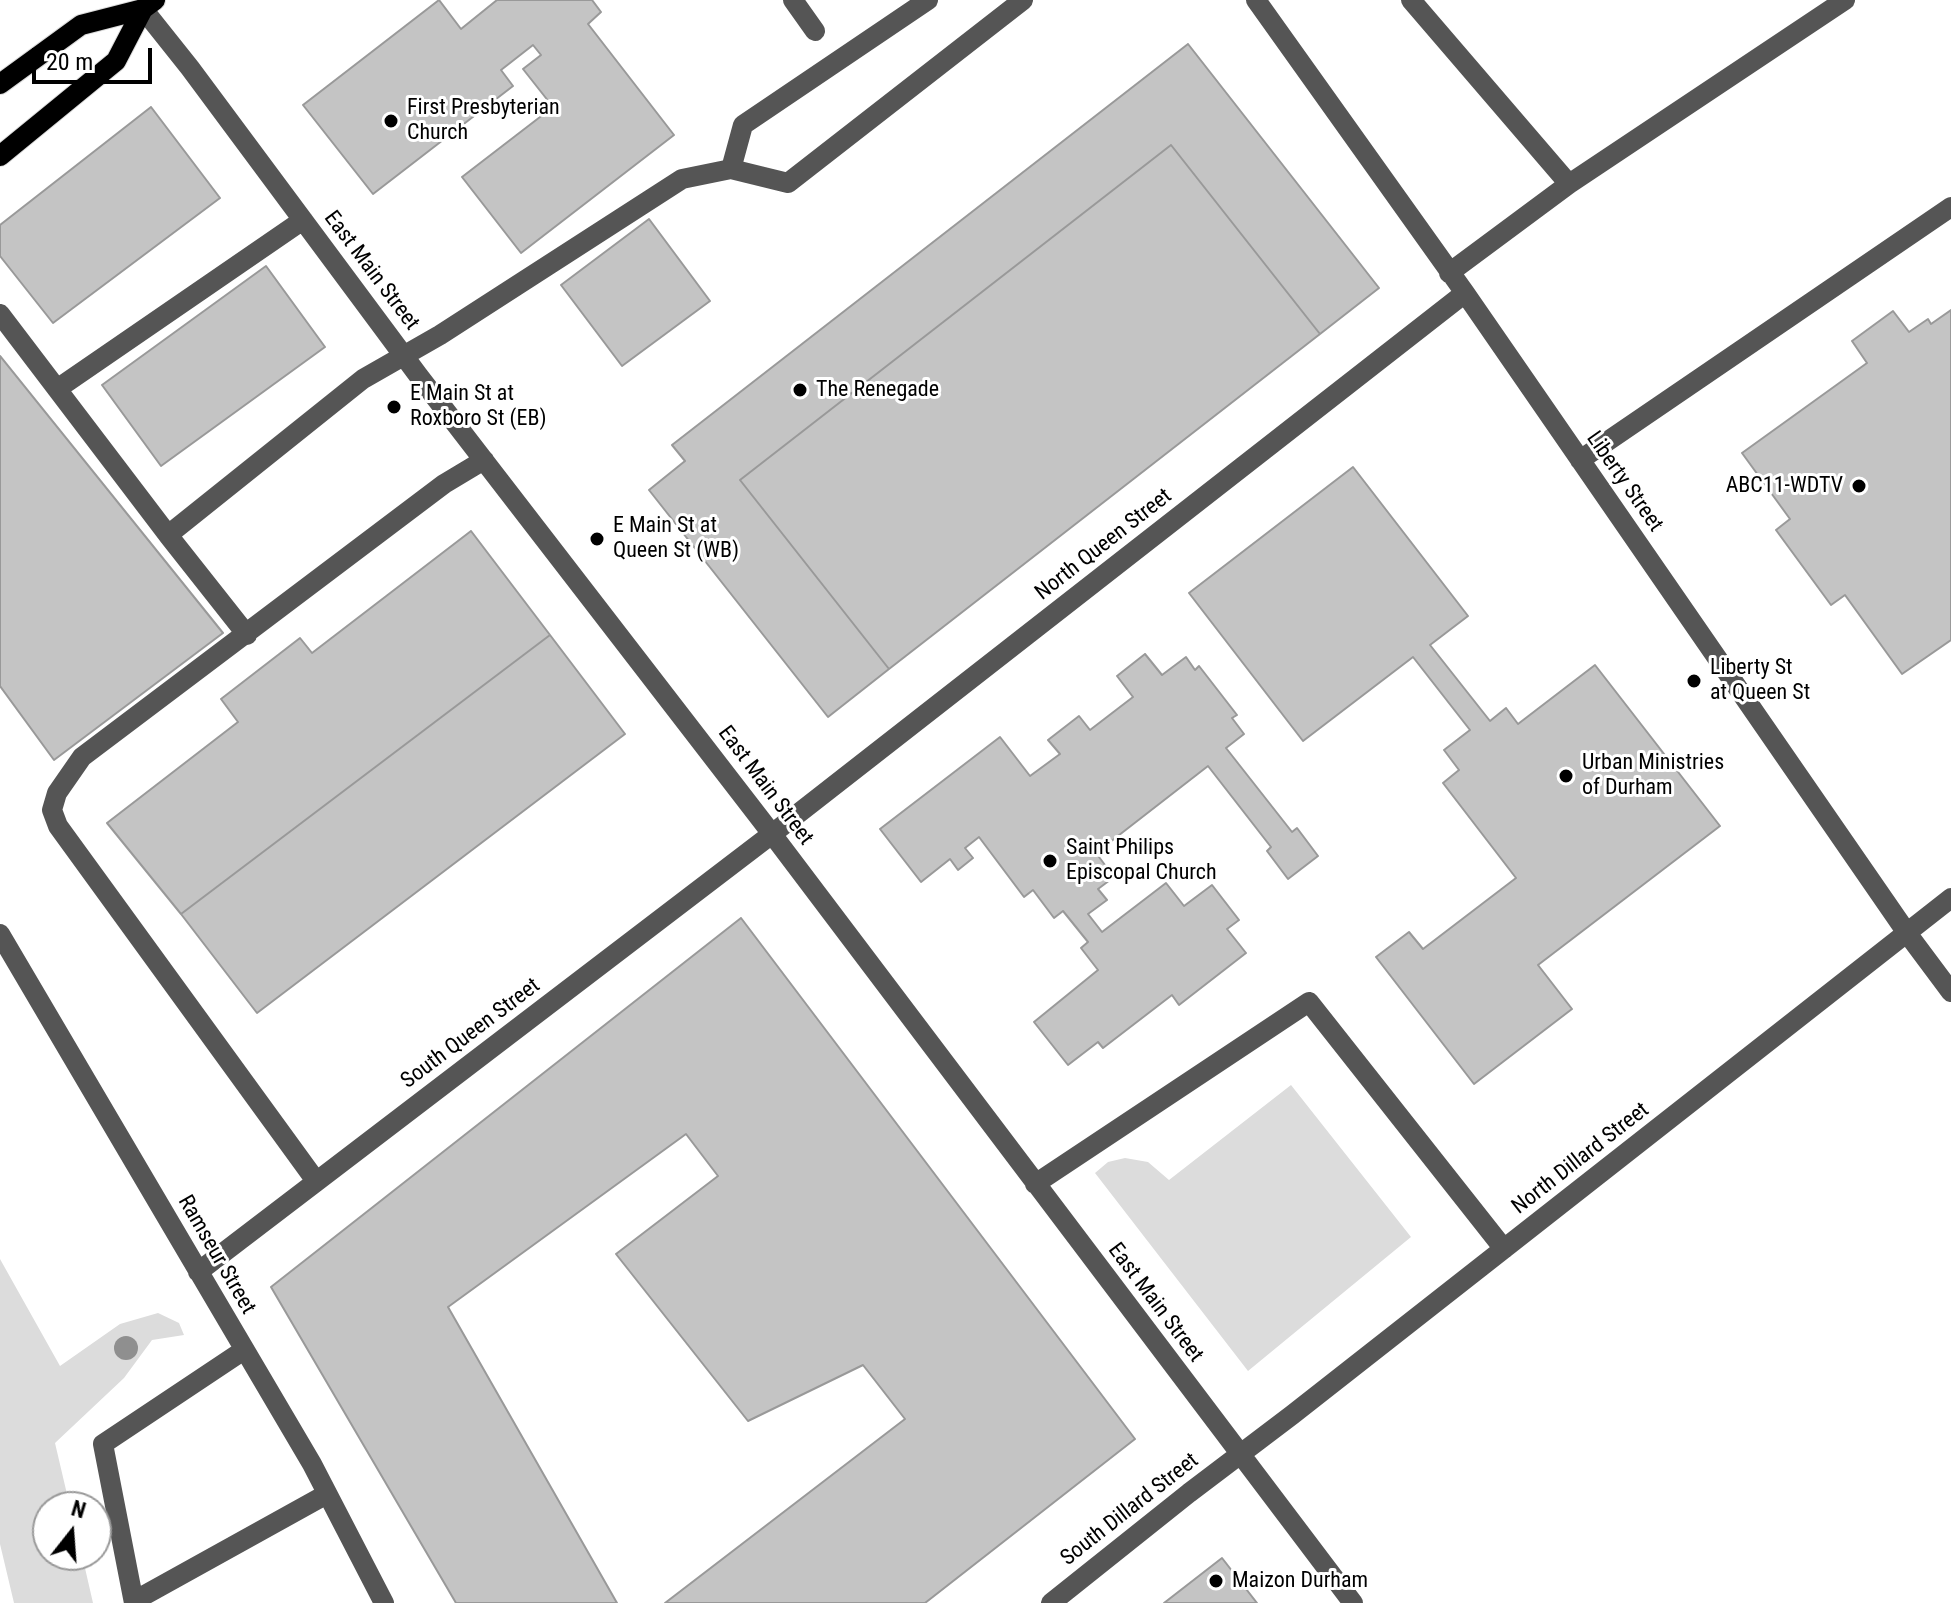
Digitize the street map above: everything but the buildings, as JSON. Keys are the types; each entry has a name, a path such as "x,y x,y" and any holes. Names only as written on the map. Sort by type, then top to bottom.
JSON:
{"main road":[{"path":"0,84 81,25 144,3"},
{"path":"0,156 116,61 144,3"}],"street":[{"path":"793,0 815,31"},
{"path":"731,169 743,125 928,0"},
{"path":"168,535 363,379 440,335 682,179 731,169 788,183 1023,0"},
{"name":"Liberty Street","path":"1256,0 1465,293 1907,933 1951,992"},
{"path":"1411,0 1569,184"},
{"path":"1449,273 1569,184 1845,0"},
{"name":"East Main Street","path":"144,3 404,355 772,834 1353,1603"},
{"path":"1580,460 1951,207"},
{"path":"57,389 303,220"},
{"name":"North Queen Street","path":"772,834 1465,293"},
{"path":"0,314 247,635"},
{"path":"316,1181 58,826 52,810 57,793 82,757 444,484 484,460"},
{"name":"South Queen Street","path":"198,1272 772,834"},
{"name":"North Dillard Street","path":"1240,1456 1951,898"},
{"name":"Ramseur Street","path":"0,934 327,1494 384,1603"},
{"path":"1035,1184 1309,1002 1504,1249"},
{"path":"244,1350 103,1444 134,1602 327,1494"},
{"name":"South Dillard Street","path":"1051,1603 1240,1456"}],"shaded area":[{"path":"1291,1085 1411,1237 1248,1371 1095,1173 1108,1162 1125,1158 1148,1162 1169,1180"},
{"path":"0,1259 60,1366 120,1324 158,1313 179,1323 184,1335 152,1340 124,1378 55,1443 66,1491 32,1491 32,1571 86,1571 93,1603 14,1603 0,1544"}],"place":[{"name":"First Presbyterian Church","path":"391,121"},
{"name":"The Renegade","path":"800,390"},
{"name":"E Main St at Roxboro St (EB)","path":"394,407"},
{"name":"ABC11-WDTV","path":"1859,486"},
{"name":"E Main St at Queen St (WB)","path":"597,539"},
{"name":"Liberty St at Queen St","path":"1694,681"},
{"name":"Urban Ministries of Durham","path":"1566,776"},
{"name":"Saint Philips Episcopal Church","path":"1050,861"},
{"name":"Maizon Durham","path":"1216,1581"}]}
